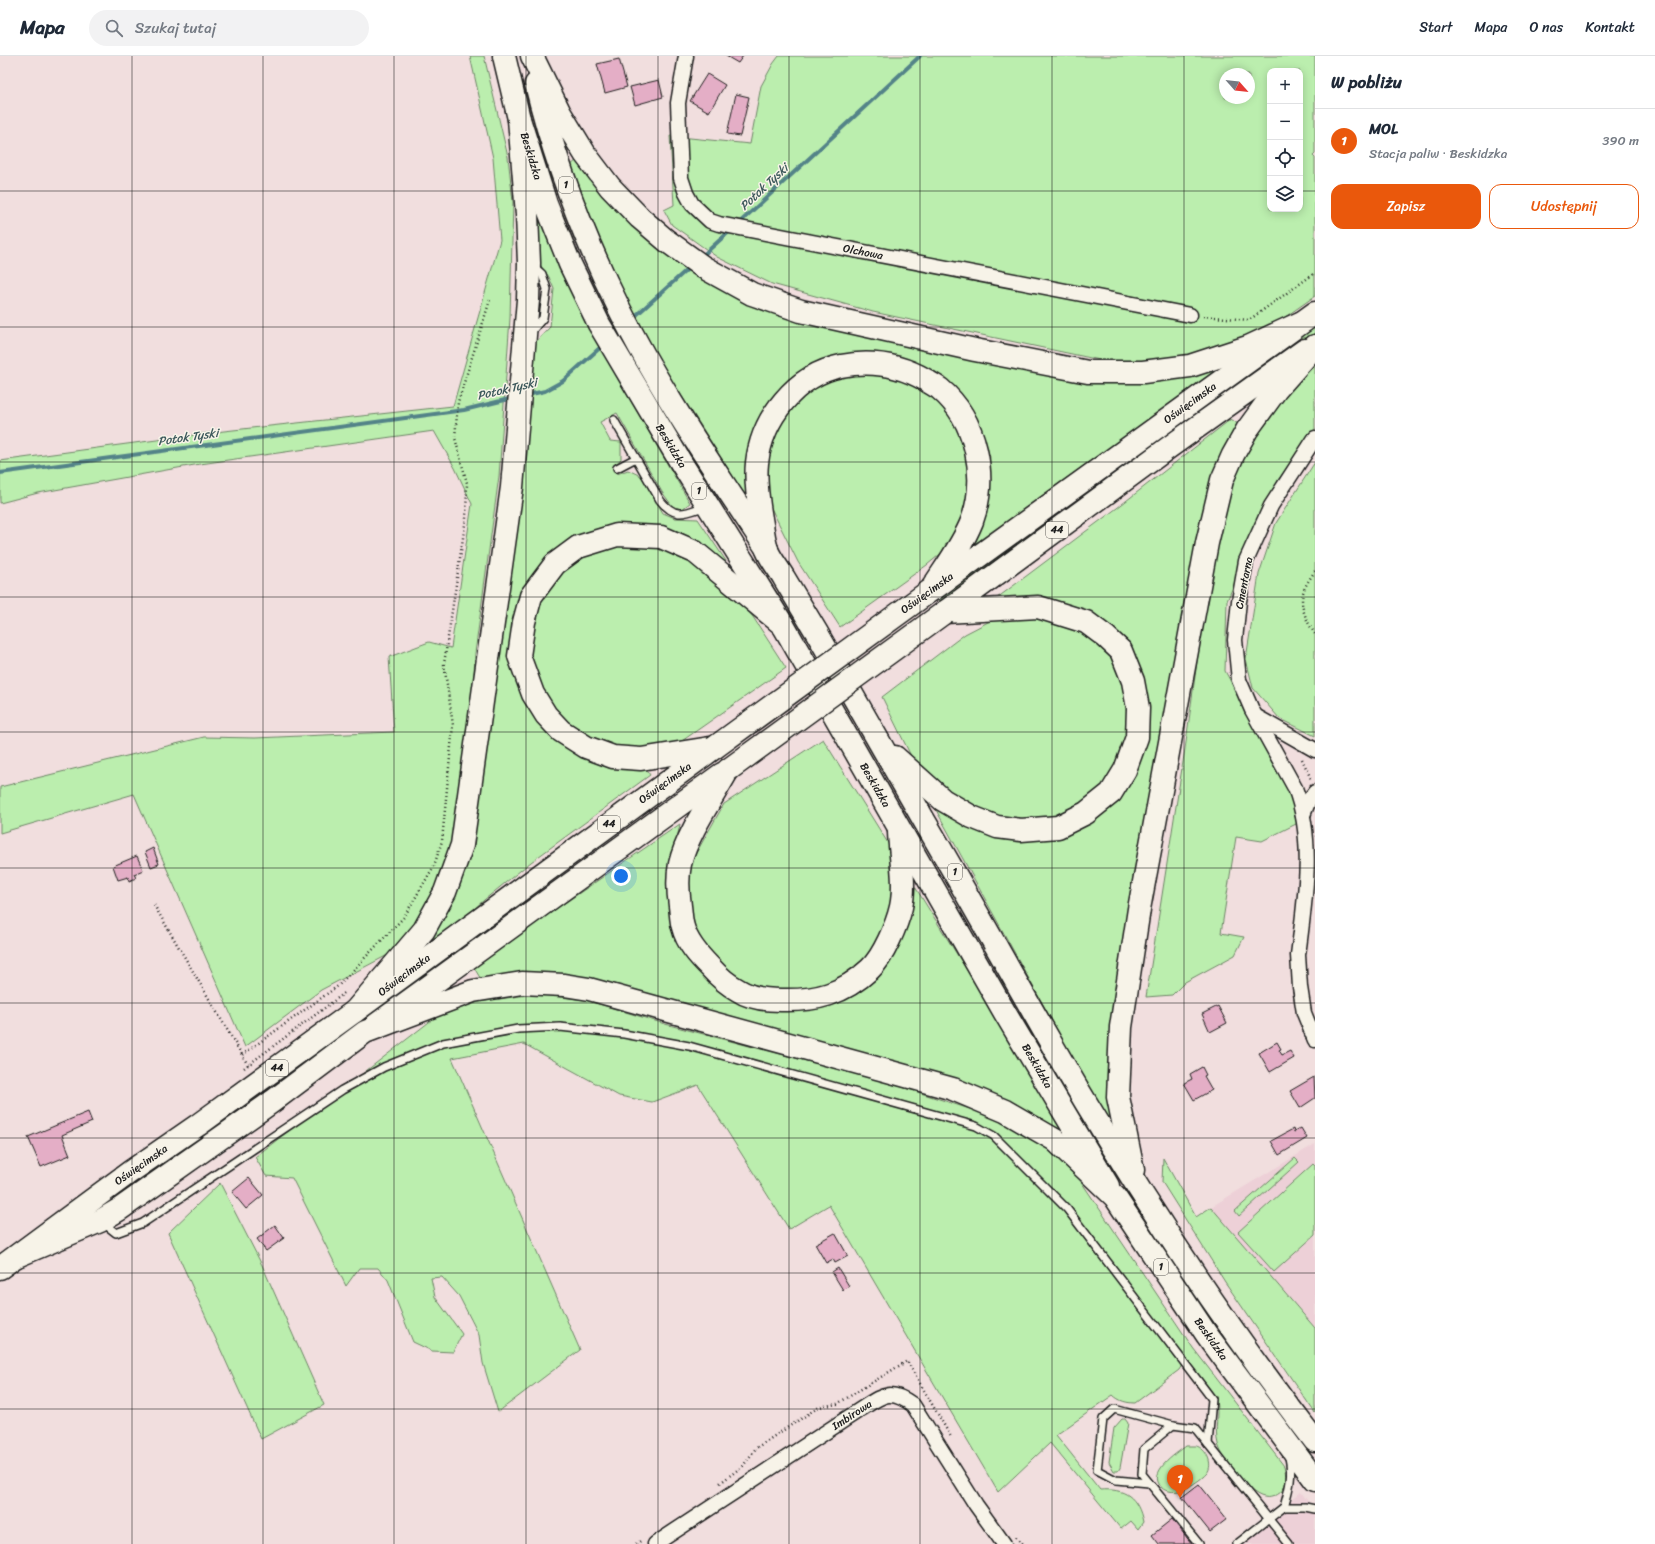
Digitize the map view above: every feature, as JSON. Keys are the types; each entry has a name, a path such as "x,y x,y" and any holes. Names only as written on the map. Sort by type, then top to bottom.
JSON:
{"main road":[{"name":"Beskidzka","path":"504,56 519,119 546,204 570,264 599,324 617,356 783,625 1005,1013 1115,1197 1207,1335 1315,1480"},
{"name":"1","path":"529,56 544,114 570,196 593,252 637,343 816,631 1085,1102 1161,1225 1226,1320 1313,1437"},
{"path":"532,56 560,112 585,154 615,192 640,218 667,241 703,267 752,294 801,311 975,350 1088,372 1143,372 1190,366 1248,347 1308,318"},
{"path":"351,1002 424,930 445,892 462,845 510,495 525,339 529,263 527,214 519,119"},
{"name":"Oświęcimska","path":"8,1262 130,1172 351,1002 714,748 1308,318"},
{"path":"1137,1185 1118,1097 1121,1027 1139,909 1207,543 1222,480 1233,455 1247,430 1276,390 1315,345"},
{"name":"Oświęcimska","path":"8,1262 100,1221 273,1100 946,612 1168,448 1315,345"},
{"path":"767,550 760,509 757,461 762,440 777,409 797,387 822,371 844,365 871,364 894,366 913,373 939,388 958,409 970,432 977,456 980,484 973,518 963,541 931,590"},
{"path":"714,748 641,759 613,757 586,747 561,731 546,714 532,694 519,656 524,622 531,596 555,564 578,547 617,535 661,537 695,552 783,625"},
{"path":"881,745 943,800 972,817 998,827 1021,830 1058,826 1086,813 1111,793 1125,770 1137,737 1138,708 1133,681 1121,651 1106,636 1086,622 1038,607 946,612"},
{"path":"728,770 699,822 680,864 677,888 683,928 695,952 720,978 739,991 759,998 773,1000 800,1000 819,998 833,993 853,982 871,968 882,952 900,907 903,890 899,826"},
{"path":"366,1032 473,990 522,983 588,988 953,1089 1005,1111 1055,1140 1115,1197"}],"street":[{"name":"Olchowa","path":"686,56 678,102 681,178 686,193 692,204 710,220 719,224 1190,315"},
{"name":"Cmentarna","path":"1315,438 1271,506 1246,561 1239,601 1235,640 1239,680 1256,717 1295,788 1303,815 1310,883 1298,955 1298,966 1304,1012 1315,1040"},
{"path":"1256,717 1315,750"},
{"path":"1303,815 1309,800 1315,792"},
{"name":"Imbirowa","path":"655,1544 880,1397 892,1395 902,1397 913,1405 976,1505 1004,1544"}],"lane":[{"path":"614,420 660,500 668,510 681,514 708,505"},
{"path":"617,468 636,458"},
{"path":"100,1221 116,1234 143,1223 342,1090 384,1067 443,1043 518,1029 560,1027 624,1034 689,1046 976,1126 994,1136 1067,1209 1212,1399 1208,1444"},
{"path":"1149,1483 1116,1480 1097,1470 1103,1419 1114,1409 1173,1426 1195,1428 1289,1544"},
{"path":"1173,1426 1144,1449 1142,1474 1199,1544"},
{"path":"1284,1507 1291,1470 1286,1442"},
{"path":"1237,1544 1284,1507 1305,1507 1315,1509"}],"path":[{"path":"1190,315 1249,320 1315,273"},
{"path":"242,1055 344,981 404,917 434,866 442,841 453,725 444,664 466,518 467,483 455,438 458,402 490,300"},
{"path":"1315,571 1304,590 1302,601 1306,618 1315,634"},
{"path":"154,905 248,1065"},
{"path":"242,1069 351,1002"},
{"path":"743,1466 756,1448 819,1407 837,1404"}],"shaded area":[{"path":"1315,1144 1315,1328 1211,1207"},
{"path":"1301,1492 1315,1511 1315,1544 1236,1544"}],"green space":[{"path":"470,56 484,56 508,157 513,202 510,318 499,476 475,653 470,756 456,843 438,892 401,948 321,990 245,1047 134,794 0,833 0,787 204,737 255,738 394,732 389,657 429,642 451,648 472,504 455,468 434,431 200,464 38,493 0,503 0,461 224,431 453,406 500,240 493,158"},
{"path":"779,56 1315,56 1315,154 1313,156 1315,158 1315,296 1261,334 1217,351 1165,361 1119,364 873,312 772,284 717,257 672,225 664,210 674,205 670,136 750,144 761,86"},
{"path":"579,158 730,291 1159,379 1218,370 970,547 983,514 990,457 974,415 946,384 850,357 766,412 750,503 659,360 595,237 569,167"},
{"path":"539,212 596,341 690,503 682,509 673,507 662,492 617,413 600,422 610,441 621,442 621,459 612,467 617,474 628,470 641,476 663,513 675,518 698,519 726,561 722,564 681,532 648,525 606,527 519,606 528,703 644,766 650,775 531,862 484,900 452,929 405,963 454,884 530,348 550,327 554,289 549,277 539,263 535,218"},
{"path":"1315,323 1315,333 940,605 937,598"},
{"path":"1315,364 1315,429 1278,480 1227,601 1225,671 1291,791 1300,822 1262,841 1236,837 1221,933 1244,937 1235,955 1185,982 1172,995 1146,997 1185,749 1207,589 1224,501 1255,430 1307,371"},
{"path":"851,372 898,372 954,411 974,479 955,542 927,565 840,627 798,562 768,502 769,442 791,402 818,379"},
{"path":"1231,419 1238,424 1212,493 1114,1115 1107,1121 935,808 947,812 984,834 1024,840 1068,834 1141,743 1124,643 993,601 1117,508"},
{"path":"1315,462 1315,736 1279,718 1253,688 1246,659 1259,574 1276,523"},
{"path":"620,542 661,544 692,558 724,584 753,617 786,668 679,743 642,753 603,745 566,726 537,687 528,646 538,606 562,568 597,549"},
{"path":"1024,614 1088,630 1112,653 1128,688 1131,717 1120,764 1105,792 1069,816 1009,824 955,800 913,760 882,697 965,634 990,621"},
{"path":"823,739 891,848 895,883 888,925 866,961 825,988 756,990 728,975 703,952 687,912 687,869 724,804"},
{"path":"680,824 673,858 684,949 786,1009 831,1006 867,986 900,940 912,882 1024,1062 1064,1132 1059,1136 1008,1100 925,1074 601,981 543,973 482,981 473,966"},
{"path":"534,994 586,1000 665,1024 887,1082 988,1115 1035,1138 1078,1177 1193,1348 1284,1466 1286,1479 1285,1486 1281,1492 1274,1496 1261,1496 1249,1488 1235,1472 1219,1448 1216,1433 1217,1406 1214,1396 1207,1385 1185,1360 1179,1370 1135,1403 1123,1401 1113,1395 1056,1435 1100,1490 1117,1491 1134,1500 1141,1513 1143,1522 1138,1529 1131,1521 1121,1529 1050,1443 998,1492 829,1205 789,1229 698,1085 652,1102 619,1096 524,1044 452,1058 580,1350 498,1412 483,1363 479,1335 459,1296 442,1277 431,1278 435,1297 462,1334 453,1352 432,1351 413,1342 388,1280 378,1268 359,1268 346,1286 292,1178 266,1176 255,1157 442,1012 479,1002"},
{"path":"1163,1158 1196,1217 1211,1207 1315,1328 1315,1413 1225,1282 1162,1182"},
{"path":"1295,1158 1299,1162 1239,1216 1235,1211"},
{"path":"1313,1164 1315,1166 1315,1235 1274,1272 1238,1232"},
{"path":"220,1183 262,1265 324,1405 261,1439 168,1233"},
{"path":"1122,1419 1125,1419 1128,1423 1120,1468 1118,1471 1114,1471 1109,1462 1114,1428"},
{"path":"1186,1446 1200,1447 1206,1453 1210,1465 1207,1473 1194,1484 1182,1490 1170,1491 1162,1488 1158,1482 1160,1470 1164,1464"}],"building":[{"path":"726,56 743,56 738,63"},
{"path":"619,59 627,87 605,93 597,64"},
{"path":"707,74 725,85 709,112 690,101"},
{"path":"659,80 663,97 635,105 630,87"},
{"path":"736,94 749,97 740,136 727,134"},
{"path":"153,848 159,864 151,867 145,852"},
{"path":"137,856 143,870 134,874 136,878 129,881 128,877 118,880 113,866"},
{"path":"1218,1006 1227,1023 1210,1032 1202,1014"},
{"path":"1277,1042 1281,1049 1279,1050 1282,1055 1290,1051 1294,1058 1270,1072 1259,1053"},
{"path":"1202,1067 1206,1075 1204,1076 1212,1090 1194,1100 1184,1083 1192,1079 1190,1074"},
{"path":"1314,1077 1315,1098 1300,1108 1290,1091"},
{"path":"88,1112 92,1122 62,1135 70,1155 41,1167 28,1137"},
{"path":"1301,1128 1307,1138 1279,1155 1271,1141 1293,1129 1294,1132"},
{"path":"249,1178 263,1195 246,1209 232,1192"},
{"path":"275,1225 284,1238 266,1251 257,1239"},
{"path":"835,1233 848,1256 835,1263 833,1259 826,1263 815,1244"},
{"path":"838,1268 849,1286 843,1290 832,1272"},
{"path":"1199,1484 1227,1519 1210,1532 1182,1497"},
{"path":"1172,1519 1192,1544 1159,1544 1152,1535"}],"waterway":[{"name":"Potok Tyski","path":"738,224 920,56"},
{"name":"Potok Tyski","path":"701,257 731,230"},
{"name":"Potok Tyski","path":"632,319 691,266"},
{"name":"Potok Tyski","path":"527,395 545,391 563,381 603,345"},
{"name":"Potok Tyski","path":"0,473 464,410 513,398"}],"place":[{"name":"MOL","path":"1180,1498"}]}
